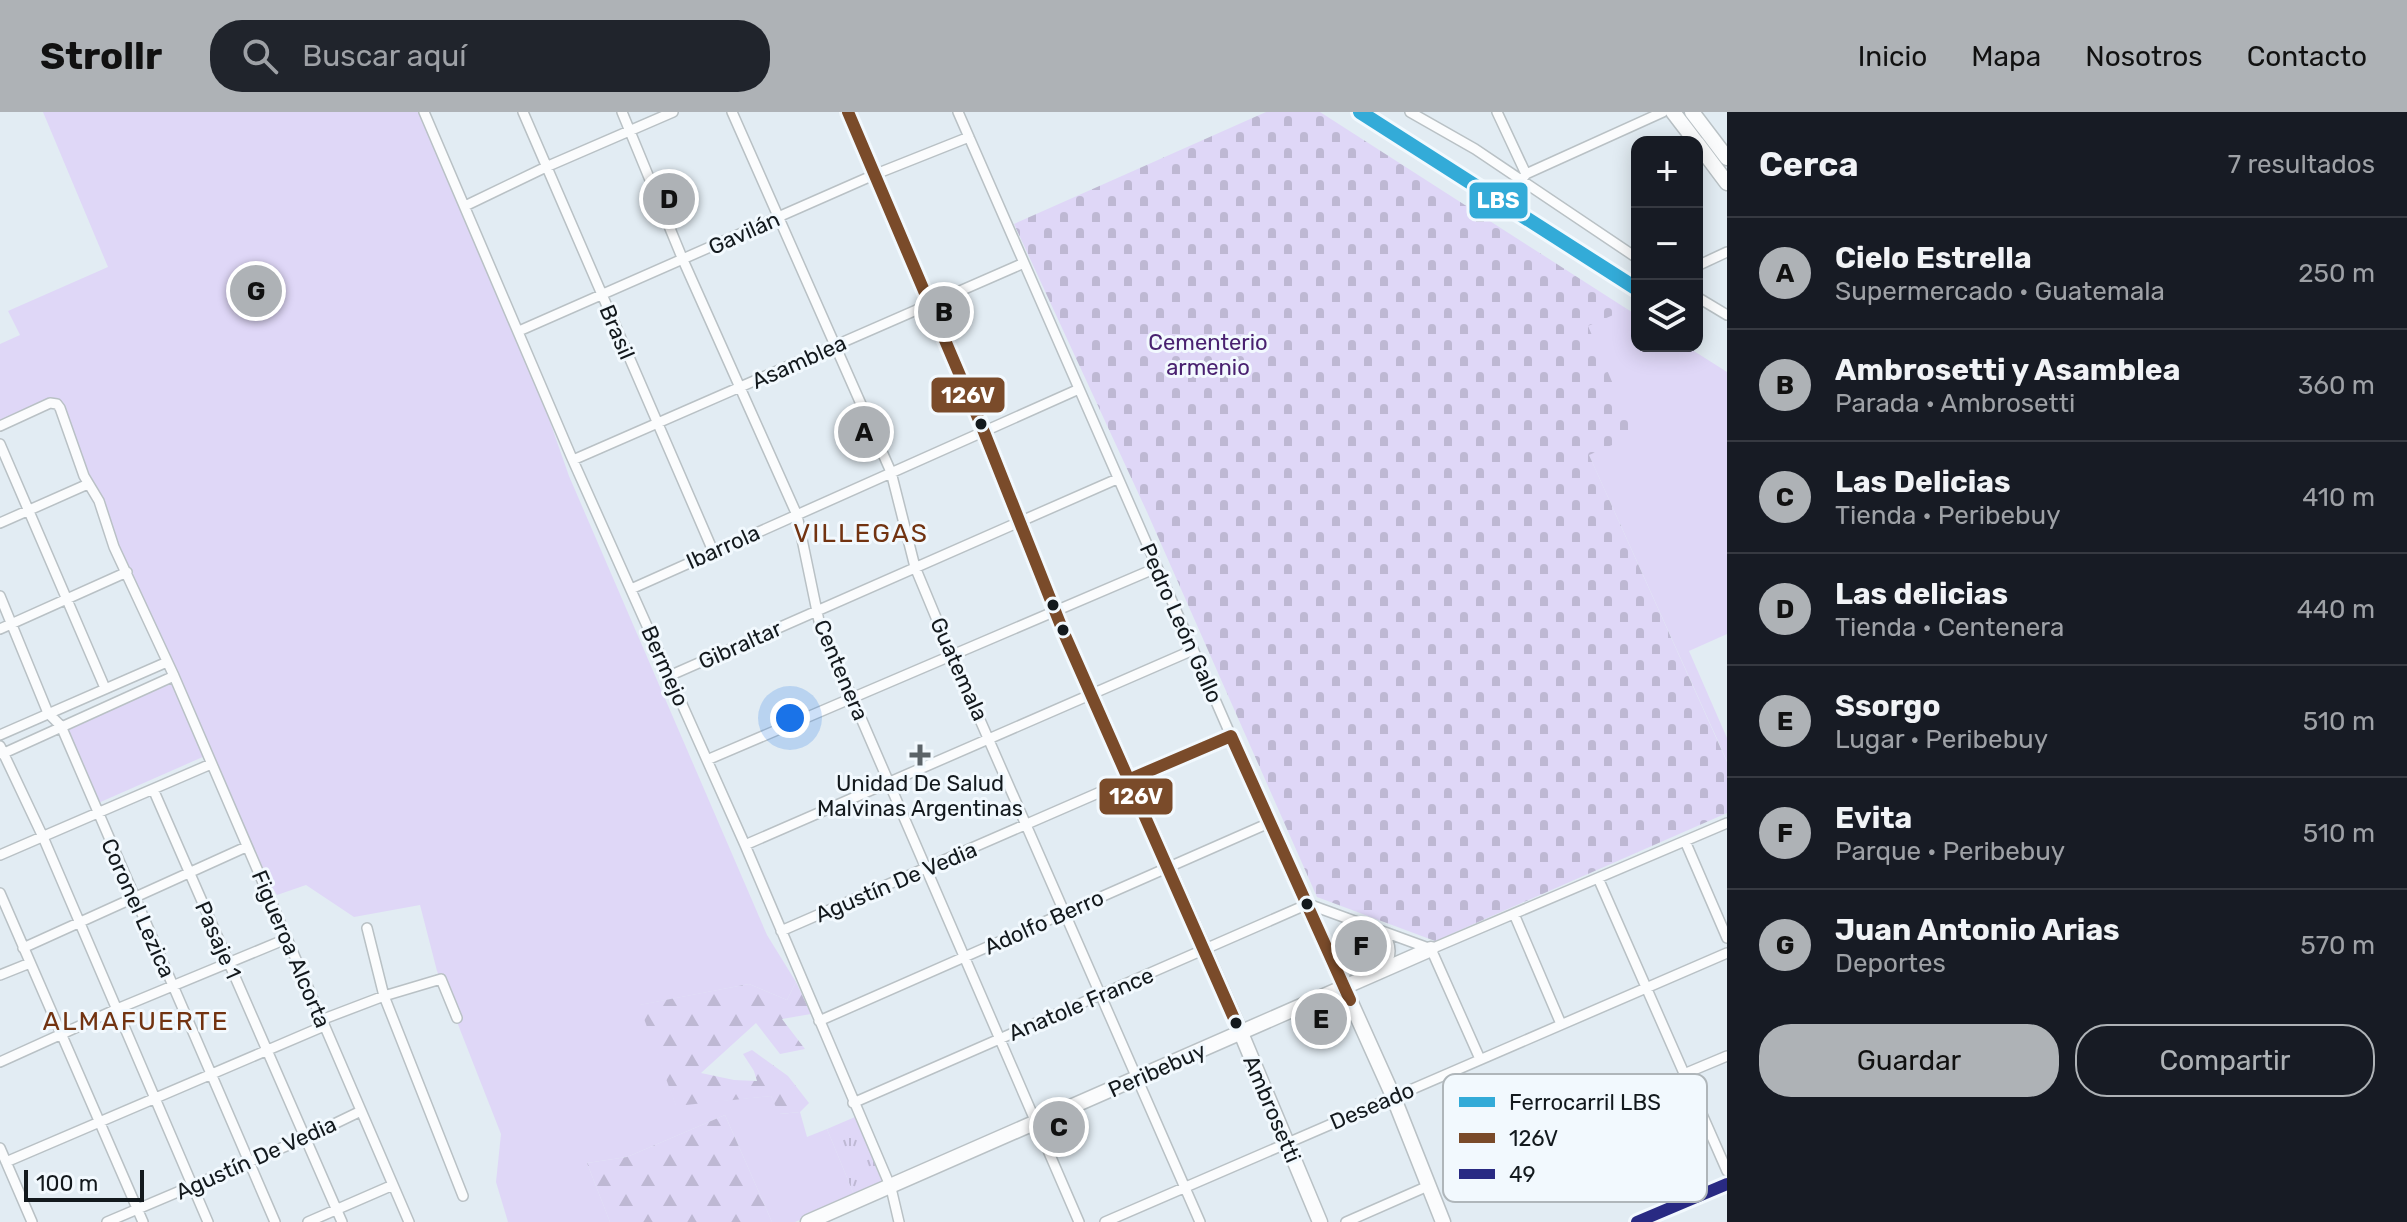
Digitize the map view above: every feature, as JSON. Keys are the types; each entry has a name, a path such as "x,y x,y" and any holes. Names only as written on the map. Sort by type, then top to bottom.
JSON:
{"street":[{"name":"Bermejo","path":"424,112 573,460 745,845 891,1188 899,1222"},
{"name":"Brasil","path":"523,112 713,551"},
{"name":"Centenera","path":"622,112 683,260 797,515 816,612 1079,1222"},
{"path":"465,206 673,112"},
{"name":"Guatemala","path":"732,112 891,472 915,567 952,656 1200,1222"},
{"name":"Ambrosetti","path":"848,112 1091,694 1241,1033 1320,1222"},
{"name":"Pedro León Gallo","path":"958,112 1156,568 1393,1096 1443,1222"},
{"path":"1410,112 1523,177 1631,254"},
{"path":"1497,112 1523,177"},
{"path":"1523,177 1663,112"},
{"path":"1673,112 1691,136"},
{"path":"1692,112 1727,158"},
{"name":"Gavilán","path":"519,331 876,174 969,137"},
{"path":"1703,152 1727,183"},
{"path":"1703,263 1727,252"},
{"name":"Asamblea","path":"573,460 1024,263"},
{"path":"1703,301 1727,315"},
{"name":"Ibarrola","path":"631,589 1079,389"},
{"name":"Figueroa Alcorta","path":"0,426 55,403 60,408 88,484 99,501 111,540 174,676 409,1222"},
{"path":"0,444 105,688"},
{"name":"Gibraltar","path":"669,676 1117,479"},
{"path":"0,523 88,484"},
{"path":"707,760 1156,568"},
{"path":"0,629 127,572"},
{"name":"Coronel Lezica","path":"0,596 48,713 61,726 275,1222"},
{"path":"745,845 1193,650"},
{"path":"0,735 167,662"},
{"path":"174,676 2,751 43,837 208,1222"},
{"name":"Agustín De Vedia","path":"781,931 1231,736"},
{"path":"0,855 211,764"},
{"name":"Pasaje 1","path":"153,789 342,1222"},
{"name":"Adolfo Berro","path":"819,1021 1269,823"},
{"name":"Peribebuy","path":"808,1222 1727,823"},
{"path":"1685,841 1727,938"},
{"path":"23,948 246,847"},
{"path":"1598,878 1684,1074 1727,1056"},
{"path":"0,893 143,1222"},
{"path":"1308,904 1431,949 1480,1059"},
{"name":"Anatole France","path":"853,1103 1308,904"},
{"path":"1514,914 1561,1024"},
{"path":"367,928 384,996 463,1196"},
{"path":"1376,929 1387,939 1391,953 1385,966 1373,975 1358,973 1346,962 1344,946 1353,933 1376,929"},
{"path":"0,1062 117,1009 286,939"},
{"name":"Deseado","path":"1445,1074 1727,953"},
{"path":"0,975 30,963"},
{"path":"6,1162 267,1052 384,996 438,978 443,981 457,1018"},
{"name":"Deseado","path":"1105,1222 1443,1075"},
{"name":"Agustín De Vedia","path":"107,1222 361,1111"},
{"path":"1707,1126 1727,1171"},
{"path":"0,1148 32,1222"},
{"path":"1707,1193 1727,1184"},
{"path":"308,1222 393,1185"},
{"path":"1346,1222 1428,1186"},
{"path":"1643,1221 1686,1202"}],"green space":[{"path":"43,112 419,112 542,399 569,476 767,935 796,982 787,1000 749,984 640,1005 676,1105 771,1096 780,1114 800,1112 807,1137 827,1129 855,1197 795,1222 772,1222 725,1115 627,1157 587,1163 610,1222 508,1222 496,1182 501,1134 437,971 420,905 354,917 306,885 277,895 246,847 52,399 0,423 0,344 20,335 8,311 108,267"},
{"name":"Cementerio armenio","path":"1266,112 1320,112 1627,309 1588,326 1635,435 1589,455 1727,762 1727,813 1435,941 1317,897 1147,512 1014,224"},
{"path":"1627,309 1631,311 1631,352 1695,352 1727,372 1727,634 1689,651 1727,738 1727,761 1589,455 1587,325"},
{"path":"171,680 205,756 96,804 62,727"},
{"path":"1361,933 1371,937 1375,947 1371,957 1361,961 1351,957 1347,947 1351,937"},
{"path":"796,982 811,1014 782,1019 805,1049 780,1054 756,1023 701,1073 757,1081 743,1054 752,1050 788,1076 809,1103 800,1112 779,1114 771,1096 676,1106 639,1005 749,984 787,1000"},
{"path":"725,1115 772,1222 610,1222 587,1163 627,1157"},
{"path":"855,1117 884,1186 855,1197 827,1129"}],"rail line":[{"name":"LBS","path":"1360,112 1631,285"}],"transit line":[{"name":"126V","path":"848,112 984,432 1063,631 1236,1023"},
{"name":"126V","path":"1128,780 1231,736 1350,1000"},
{"name":"49","path":"1707,1192 1727,1184"},
{"name":"49","path":"1637,1222 1684,1202"}],"place":[{"name":"Las delicias","path":"669,199"},
{"name":"Juan Antonio Arias","path":"256,291"},
{"name":"Ambrosetti y Asamblea","path":"944,312"},
{"name":"Cielo Estrella","path":"864,432"},
{"name":"Unidad De Salud Malvinas Argentinas","path":"920,755"},
{"name":"Evita","path":"1361,946"},
{"name":"Ssorgo","path":"1321,1019"},
{"name":"Las Delicias","path":"1059,1127"}],"district":[{"name":"VILLEGAS","path":"861,533"},
{"name":"ALMAFUERTE","path":"136,1021"}]}
